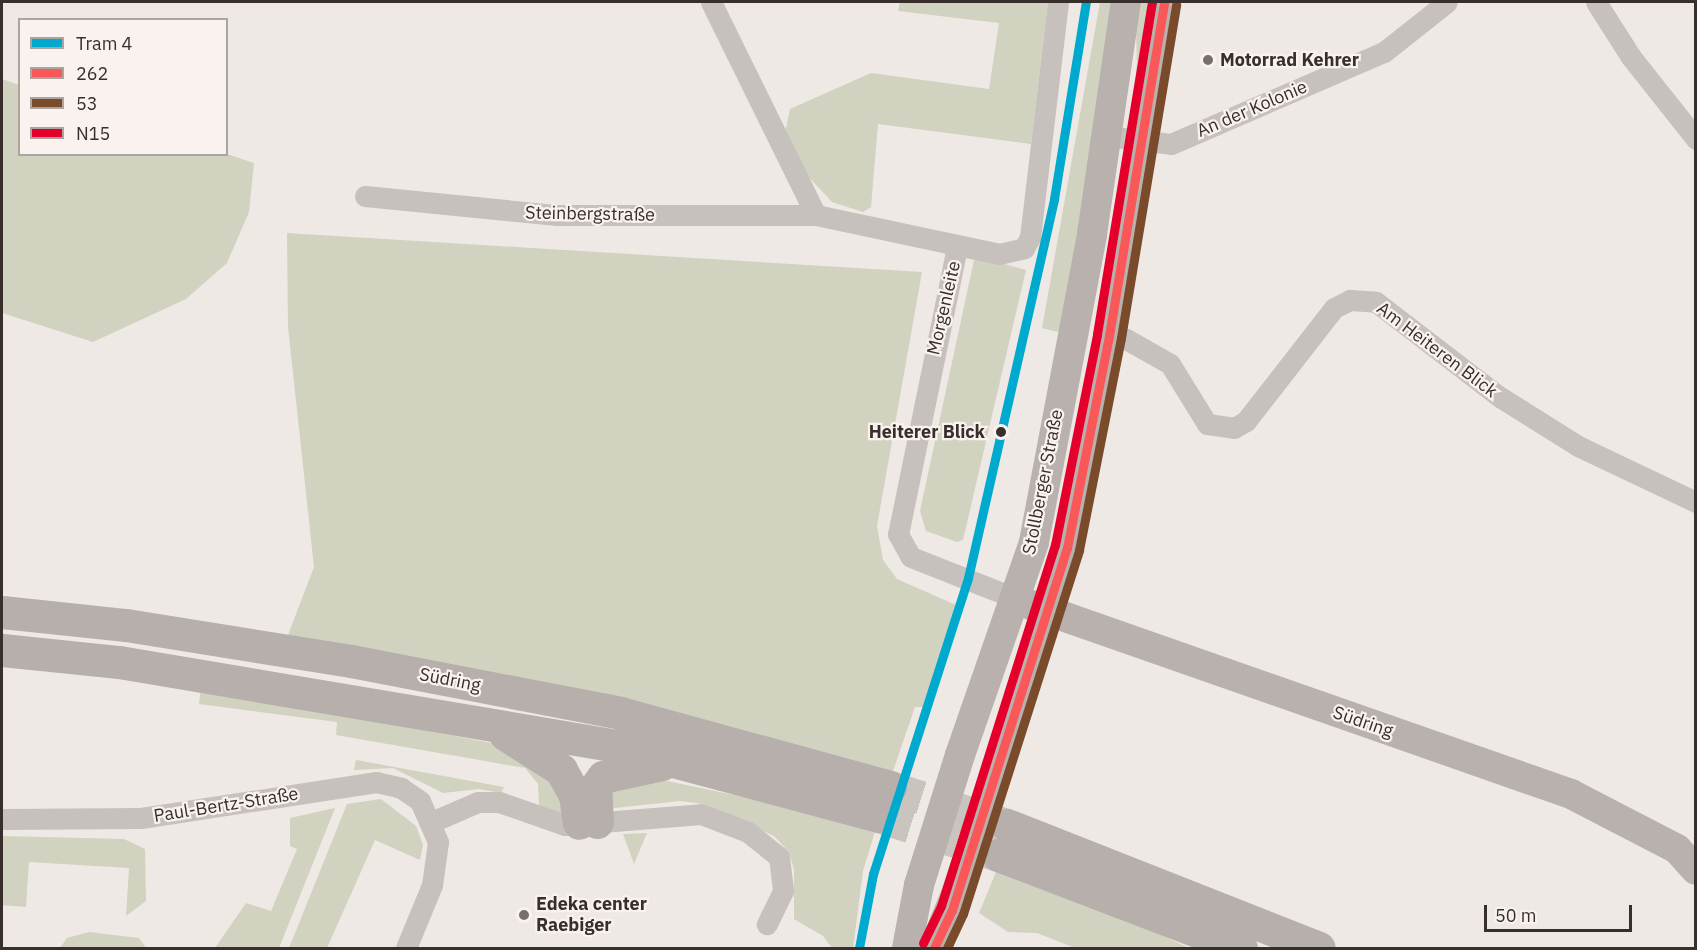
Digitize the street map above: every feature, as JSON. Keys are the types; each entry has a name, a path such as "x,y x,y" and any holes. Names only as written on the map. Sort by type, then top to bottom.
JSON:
{"main road":[{"name":"Stollberger Straße","path":"907,948 918,897 960,755 1017,599 1034,542 1107,136 1126,2"},
{"name":"Stollberger Straße","path":"934,948 954,902 1050,612 1109,336 1164,2"},
{"name":"Südring","path":"1017,599 1571,794 1677,849 1695,870"},
{"name":"Südring","path":"2,612 126,625 351,661 620,713 885,801 695,766 470,719 119,662 2,650"},
{"path":"470,719 517,740 561,770 588,822"},
{"path":"588,822 595,789 603,777 640,765 695,766"},
{"path":"1241,948 1003,840 1319,948"},
{"path":"917,948 918,897"},
{"path":"951,948 954,902"}],"street":[{"path":"711,2 816,215"},
{"path":"957,248 1014,252 1030,237 1058,2"},
{"name":"An der Kolonie","path":"1107,136 1140,143 1171,144 1384,52 1447,2"},
{"path":"1596,2 1630,57 1695,139"},
{"name":"Steinbergstraße","path":"365,196 557,215 816,215"},
{"name":"Morgenleite","path":"816,215 957,248 898,534 911,557 1017,599"},
{"name":"Am Heiteren Blick","path":"1109,336 1126,339 1170,364 1207,424 1234,428 1246,421 1334,308 1350,300 1376,302 1500,398 1578,446 1695,502"},
{"name":"Paul-Bertz-Straße","path":"2,819 161,816 376,782 420,801 434,822"},
{"path":"406,948 438,864 434,822 457,807 499,802 548,821 588,822 678,811 701,814 748,832 779,856 785,873 767,924"}],"green space":[{"path":"900,2 1048,2 1031,144 878,124 871,207 863,212 832,202 804,172 785,133 790,109 871,73 989,89 999,23 898,11"},
{"path":"1100,2 1114,2 1062,333 1042,328"},
{"path":"1135,2 1152,2 1130,126 1137,63"},
{"path":"2,79 18,85 18,156 228,154 254,163 249,212 227,263 186,299 93,342 2,313"},
{"path":"287,233 922,272 877,526 883,560 897,579 956,605 924,707 915,707 892,774 288,635 314,567 288,327"},
{"path":"982,258 1026,270 963,540 957,542 926,531 920,511 974,260"},
{"path":"201,688 512,747 567,795 561,815 539,806 538,784 525,768 336,735 337,722 199,704"},
{"path":"356,760 504,787 501,793 479,789 443,793 393,768 354,770"},
{"path":"634,774 877,825 863,871 853,948 832,948 823,936 794,919 794,870 789,852 774,836 704,804 680,801 606,809 597,778"},
{"path":"381,799 416,826 423,845 420,860 375,840 327,948 289,948 347,804"},
{"path":"335,808 279,948 215,948 246,903 271,911 297,849 290,846 290,818"},
{"path":"647,833 634,864 623,834"},
{"path":"2,836 124,839 145,849 146,901 126,916 129,868 29,862 26,907 2,905"},
{"path":"998,867 1125,918 1189,948 1075,948 1037,933 1008,932 979,913"},
{"path":"89,932 139,938 146,948 60,948 67,938"}],"tunnel":[{"path":"890,787 1007,825"},
{"path":"879,816 998,855"}],"tram line":[{"name":"4","path":"859,948 873,874 968,578 1054,199 1086,2"}],"transit line":[{"name":"N15","path":"923,943 941,906 1055,545 1097,334 1152,2"},
{"name":"262","path":"934,948 952,910 1067,548 1109,336 1164,2"},
{"name":"53","path":"947,948 963,914 1079,550 1121,338 1176,4"}],"place":[{"name":"Motorrad Kehrer","path":"1208,60"},
{"name":"Heiterer Blick","path":"1001,432"},
{"name":"Edeka center Raebiger","path":"524,915"}]}
